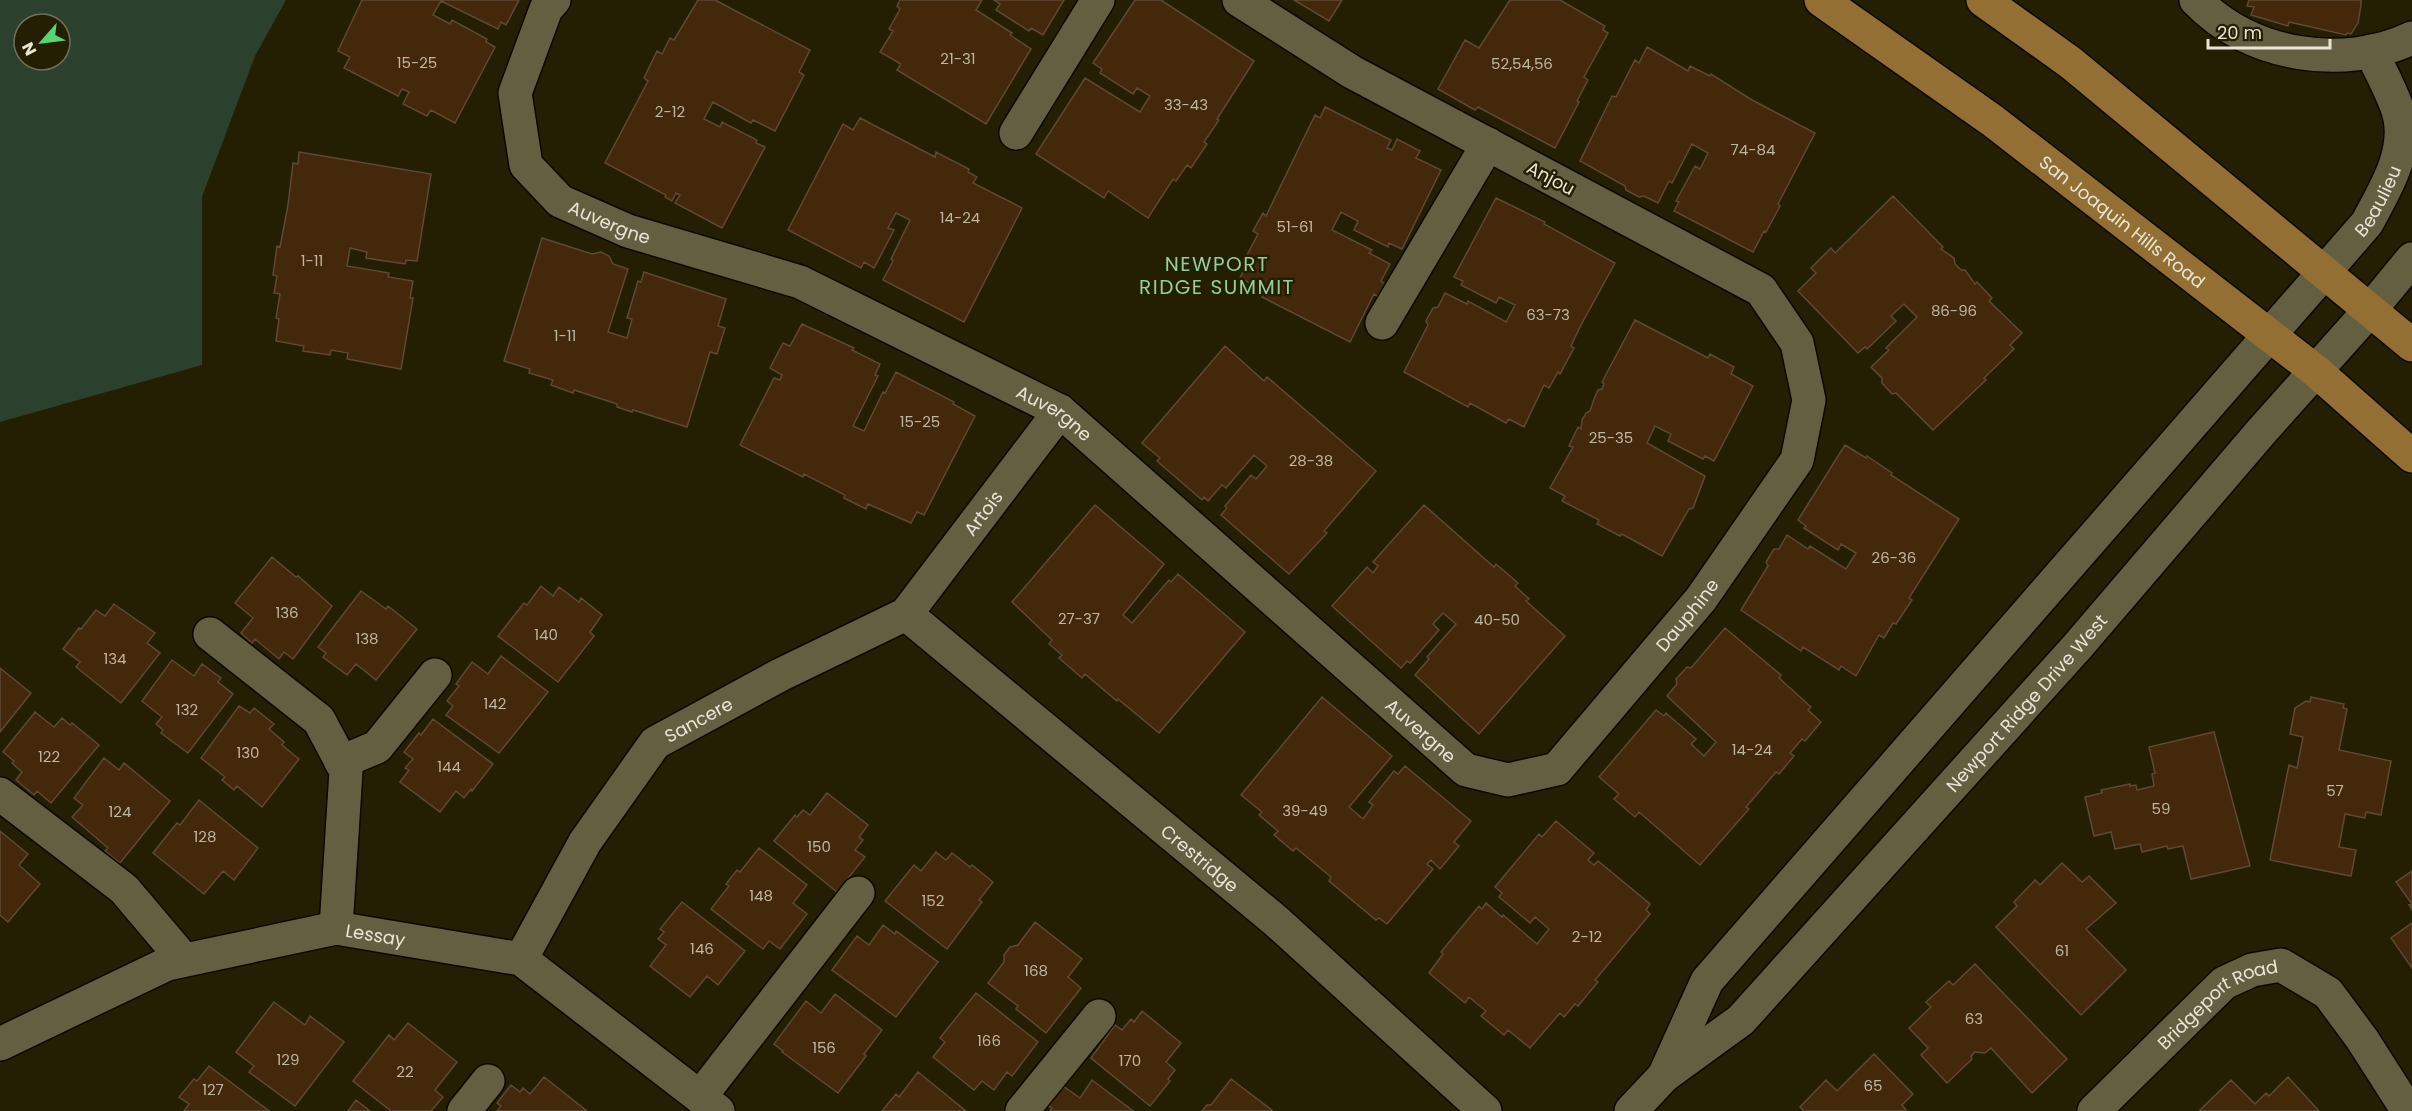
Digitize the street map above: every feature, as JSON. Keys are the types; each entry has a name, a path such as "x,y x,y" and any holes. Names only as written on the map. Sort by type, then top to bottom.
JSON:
{"main road":[{"name":"San Joaquin Hills Road","path":"1821,0 1993,121 2317,372 2412,456"},
{"path":"1983,0 2071,63 2412,345"}],"street":[{"name":"Auvergne","path":"554,0 546,9 515,93 526,165 560,201 628,231 800,282 1060,411 1467,770 1508,780"},
{"path":"1016,133 1098,0"},
{"name":"Anjou","path":"1239,0 1352,72 1761,290 1797,344 1809,400"},
{"path":"2196,0 2235,31 2272,47 2311,55 2352,55 2411,41"},
{"name":"Beaulieu","path":"2324,272 2367,223 2394,167 2400,142 2399,115 2371,51"},
{"path":"1382,324 1488,144"},
{"path":"2370,310 2412,259"},
{"name":"Newport Ridge Drive West","path":"1664,1076 1707,981 2324,272"},
{"name":"Newport Ridge Drive West","path":"1631,1111 1664,1076 1741,1020 2077,647 2261,432 2370,310"},
{"name":"Dauphine","path":"1508,780 1557,769 1701,598 1797,460 1809,400"},
{"name":"Artois","path":"906,615 1060,411"},
{"name":"Sancere","path":"521,959 585,842 656,744 780,675 906,615"},
{"name":"Crestridge","path":"906,615 1276,921 1485,1111"},
{"path":"210,634 319,720 346,771 336,928"},
{"path":"341,762 377,747 435,675"},
{"path":"0,794 124,889 184,960"},
{"path":"709,1104 858,893"},
{"name":"Lessay","path":"0,1044 167,964 336,928 521,959 709,1104"},
{"name":"Bridgeport Road","path":"2094,1111 2224,983 2252,970 2281,965 2328,993 2362,1039 2408,1111"},
{"path":"1022,1111 1098,1016"},
{"path":"464,1111 488,1081"}],"green space":[{"path":"0,0 286,0 255,56 202,197 202,365 0,422"}],"building":[{"path":"362,0 519,0 506,25 501,22 498,29 441,1 433,15 450,24 452,20 487,39 486,42 495,47 455,123 431,110 427,116 403,104 409,92 402,89 398,96 344,68 350,57 338,51"},
{"path":"698,0 715,0 810,50 799,72 804,75 775,131 753,120 751,123 713,102 704,119 720,127 722,122 757,140 756,143 765,147 722,228 675,203 680,195 676,193 672,201 665,197 666,195 605,163 648,81 644,78 657,51 662,54 670,38 674,40"},
{"path":"900,0 982,0 976,10 1012,33 1010,35 1031,49 986,124 897,70 901,64 880,52 893,31 889,29 900,9 897,6"},
{"path":"994,0 1064,0 1043,35 1031,28 1029,31 996,10 1000,4"},
{"path":"1135,0 1161,0 1254,61 1217,119 1219,120 1204,142 1207,144 1191,168 1187,165 1176,181 1173,179 1148,218 1108,191 1104,198 1036,154 1085,78 1140,112 1150,96 1137,88 1133,94 1100,73 1102,69 1093,63"},
{"path":"1294,0 1342,0 1329,21"},
{"path":"1510,0 1560,0 1605,26 1603,30 1608,33 1584,77 1588,80 1555,148 1478,107 1475,110 1438,89 1465,40 1479,48"},
{"path":"2249,0 2361,0 2361,5 2358,23 2351,34 2346,35 2289,22 2288,26 2251,15 2254,7 2247,6"},
{"path":"1647,47 1688,71 1690,66 1710,76 1711,74 1752,100 1815,133 1778,204 1780,206 1753,252 1674,211 1679,202 1676,201 1695,166 1700,169 1708,153 1692,144 1672,183 1669,181 1658,203 1626,190 1625,186 1580,161 1612,96 1616,97 1635,60 1639,63"},
{"path":"1325,107 1391,140 1387,148 1392,150 1397,139 1420,151 1416,158 1441,170 1402,249 1389,243 1388,247 1354,230 1358,221 1341,212 1332,230 1372,250 1369,253 1390,264 1381,281 1385,284 1378,297 1374,294 1350,342 1262,297 1266,291 1240,278 1250,257 1247,255 1258,234 1253,231 1263,213 1266,216 1315,115 1320,118"},
{"path":"860,118 935,157 936,152 969,169 968,172 977,177 973,183 1022,208 964,322 883,280 910,220 896,213 888,228 894,230 874,268 864,262 861,268 788,230 843,124 853,130"},
{"path":"299,152 431,174 417,261 406,260 405,264 366,258 367,252 350,248 347,266 389,273 388,277 413,281 410,298 413,298 401,369 347,359 348,353 331,350 330,355 303,351 304,346 276,341 279,319 276,318 280,294 274,293 277,276 273,275 277,246 280,247 288,205 293,163 298,164"},
{"path":"1893,196 1943,247 1941,249 1954,258 1955,264 1961,270 1965,270 1975,284 1977,282 1992,298 1989,301 2022,333 2010,345 2014,349 1984,378 1986,380 1933,430 1896,393 1892,394 1882,383 1882,378 1871,367 1889,350 1886,348 1917,317 1904,304 1891,316 1896,321 1867,349 1865,347 1858,353 1798,291 1816,273 1811,268 1831,248 1835,253"},
{"path":"1496,198 1545,222 1544,224 1615,263 1581,325 1571,346 1574,348 1560,374 1558,372 1549,388 1544,385 1524,427 1509,419 1506,423 1470,403 1468,407 1404,372 1428,325 1426,321 1433,308 1438,307 1445,293 1467,304 1468,301 1506,322 1515,305 1499,297 1496,303 1461,285 1463,281 1454,277"},
{"path":"542,238 592,254 601,252 609,256 613,264 628,269 608,332 627,338 632,319 627,318 638,281 641,282 644,272 726,299 718,326 725,328 717,354 710,352 687,427 633,410 632,412 617,407 617,404 574,390 573,393 551,385 553,380 529,373 530,369 504,361"},
{"path":"1635,320 1708,358 1710,354 1734,367 1731,374 1753,386 1714,461 1705,456 1703,459 1668,441 1671,434 1655,426 1647,443 1705,476 1693,508 1689,509 1662,556 1622,534 1620,536 1597,524 1599,520 1562,501 1565,496 1550,488 1573,447 1569,446 1578,427 1581,429 1582,420 1590,411 1598,390 1602,389 1604,384 1602,382"},
{"path":"802,324 854,348 852,350 880,364 875,375 878,376 853,426 864,431 883,392 885,393 896,372 954,402 953,404 975,416 924,515 917,512 911,523 868,504 866,509 844,498 845,495 804,474 803,477 740,445 774,378 780,380 782,375 770,368 783,343 790,346"},
{"path":"1225,346 1264,381 1267,377 1376,471 1324,531 1327,533 1289,574 1221,515 1227,508 1225,506 1251,475 1256,479 1267,466 1254,455 1226,488 1222,485 1208,501 1204,497 1202,500 1157,461 1160,458 1142,443"},
{"path":"1845,445 1866,458 1867,456 1892,473 1891,475 1959,519 1909,598 1912,600 1884,638 1879,635 1856,676 1841,666 1839,670 1803,647 1801,651 1741,610 1768,566 1766,562 1774,549 1779,549 1787,535 1808,549 1810,546 1846,569 1856,553 1841,544 1838,550 1804,528 1806,526 1798,520"},
{"path":"1095,505 1164,564 1123,615 1132,623 1169,580 1171,582 1178,574 1245,632 1159,733 1085,674 1082,678 1059,658 1062,655 1049,644 1052,640 1012,602"},
{"path":"1424,505 1494,567 1496,564 1518,583 1515,586 1529,599 1526,601 1565,636 1479,734 1415,675 1429,659 1427,657 1456,624 1443,613 1433,624 1439,630 1410,663 1407,661 1401,668 1332,606 1367,567 1373,573 1378,566 1373,562"},
{"path":"272,557 332,606 293,659 284,652 279,659 255,639 252,643 241,633 253,618 235,603"},
{"path":"541,586 553,596 559,587 579,602 581,598 602,615 590,632 594,636 558,682 498,636 524,603 527,605"},
{"path":"361,591 386,609 388,606 417,629 376,680 356,664 347,675 323,657 326,653 318,647"},
{"path":"114,604 155,633 147,643 160,653 121,703 76,667 80,662 63,649 96,610 105,616"},
{"path":"1725,628 1781,675 1779,678 1811,707 1808,710 1821,722 1805,741 1802,739 1790,753 1794,756 1779,774 1776,772 1746,807 1749,809 1700,865 1639,812 1635,817 1614,799 1619,794 1599,777 1656,710 1664,716 1666,713 1696,739 1691,744 1704,756 1716,742 1667,696 1677,684 1676,679 1687,667 1691,668"},
{"path":"501,656 548,692 499,753 446,715 453,706 447,701 459,686 456,684 472,662 488,674"},
{"path":"172,660 194,676 202,664 221,678 218,682 233,694 188,753 161,733 163,730 156,724 162,717 142,701"},
{"path":"0,668 31,693 0,732"},
{"path":"1322,697 1392,756 1349,807 1363,819 1373,805 1369,802 1394,771 1398,774 1405,766 1471,821 1454,842 1459,846 1440,869 1431,860 1427,864 1433,869 1387,924 1379,918 1376,920 1329,881 1331,877 1296,848 1293,851 1274,835 1278,831 1259,815 1262,812 1241,795"},
{"path":"2311,697 2344,704 2343,708 2347,709 2339,750 2391,761 2381,815 2366,812 2365,818 2345,814 2339,847 2356,850 2351,876 2270,860 2289,765 2297,768 2303,737 2290,734 2295,708 2306,701 2310,702"},
{"path":"239,706 250,713 254,708 274,724 269,729 284,742 282,745 299,759 262,807 237,786 234,790 222,780 225,777 201,758"},
{"path":"35,712 54,727 62,718 70,725 72,723 99,745 51,803 37,791 34,795 16,780 22,772 3,752"},
{"path":"433,719 493,764 472,791 471,789 464,798 456,791 440,812 400,782 409,770 405,768 413,759 404,752"},
{"path":"2214,732 2250,866 2191,879 2183,846 2168,849 2167,846 2142,852 2140,844 2115,849 2111,832 2094,836 2085,797 2102,793 2101,790 2130,784 2130,786 2136,785 2137,790 2154,786 2152,774 2155,773 2149,747"},
{"path":"104,758 119,770 124,763 170,801 120,863 105,851 108,848 72,817 83,805 74,798"},
{"path":"827,793 868,825 859,837 863,840 855,850 865,857 837,892 774,841 795,815 797,817 803,810 810,815"},
{"path":"199,800 258,848 234,880 223,871 204,894 153,853 177,823 180,825"},
{"path":"1556,821 1594,853 1588,860 1594,865 1598,861 1650,904 1646,910 1650,914 1595,980 1598,982 1578,1006 1575,1004 1564,1017 1560,1013 1530,1048 1508,1030 1504,1035 1481,1016 1486,1011 1469,997 1465,1003 1429,973 1443,954 1441,952 1479,906 1482,909 1486,903 1537,944 1549,929 1535,917 1530,923 1499,897 1502,893 1495,887 1539,834 1542,837"},
{"path":"0,831 28,854 19,865 40,884 8,922 0,915"},
{"path":"759,848 807,885 793,903 807,914 780,949 769,941 763,949 711,909 729,886 726,884 737,870 740,872"},
{"path":"936,852 946,860 952,853 993,882 979,900 982,902 947,949 885,901 914,865 921,871"},
{"path":"2062,863 2082,882 2089,876 2116,903 2086,929 2126,970 2081,1015 1996,927 2017,906 2014,902 2035,880 2040,885"},
{"path":"2412,871 2412,904 2396,882"},
{"path":"682,902 745,951 718,985 707,976 690,997 650,966 666,945 658,939 664,932 660,929"},
{"path":"1035,922 1082,959 1068,977 1081,988 1046,1033 1016,1009 1018,1006 988,983 1004,962 1004,955 1010,947 1018,945"},
{"path":"2412,923 2412,968 2391,938"},
{"path":"883,925 895,934 896,931 938,962 896,1017 832,970 857,936 869,945"},
{"path":"1975,964 2067,1059 2032,1093 1991,1048 1985,1053 1975,1052 1971,1056 1972,1059 1947,1083 1921,1055 1928,1048 1909,1028 1931,1007 1926,1002 1949,981 1953,985"},
{"path":"976,993 1038,1042 1012,1076 1007,1072 994,1090 982,1081 974,1090 933,1057 945,1042 940,1038"},
{"path":"835,994 882,1030 838,1093 774,1044 806,1001 821,1013"},
{"path":"274,1002 305,1025 310,1016 344,1042 295,1106 249,1072 254,1066 236,1052"},
{"path":"1142,1011 1181,1043 1166,1062 1175,1070 1168,1079 1170,1081 1150,1106 1091,1058 1115,1025 1122,1030 1131,1019 1134,1022"},
{"path":"408,1023 457,1062 435,1090 443,1097 431,1111 391,1111 353,1081 389,1035 394,1040"},
{"path":"1874,1054 1913,1094 1902,1105 1905,1111 1804,1111 1800,1107 1826,1080 1837,1091"},
{"path":"209,1066 269,1111 184,1111 189,1104 179,1097 194,1079 197,1081"},
{"path":"918,1072 966,1111 882,1111 896,1094 899,1097"},
{"path":"544,1077 587,1111 497,1111 501,1106 497,1103 511,1085 520,1092 523,1088 530,1094"},
{"path":"2288,1077 2319,1111 2199,1111 2231,1080 2255,1104 2266,1093 2269,1096"},
{"path":"1231,1079 1273,1111 1202,1111 1207,1105 1211,1105"},
{"path":"1092,1080 1133,1111 1050,1111 1052,1108 1048,1106 1063,1086 1080,1098"},
{"path":"356,1100 370,1111 348,1111"}],"district":[{"name":"NEWPORT RIDGE SUMMIT","path":"1217,276"}]}
